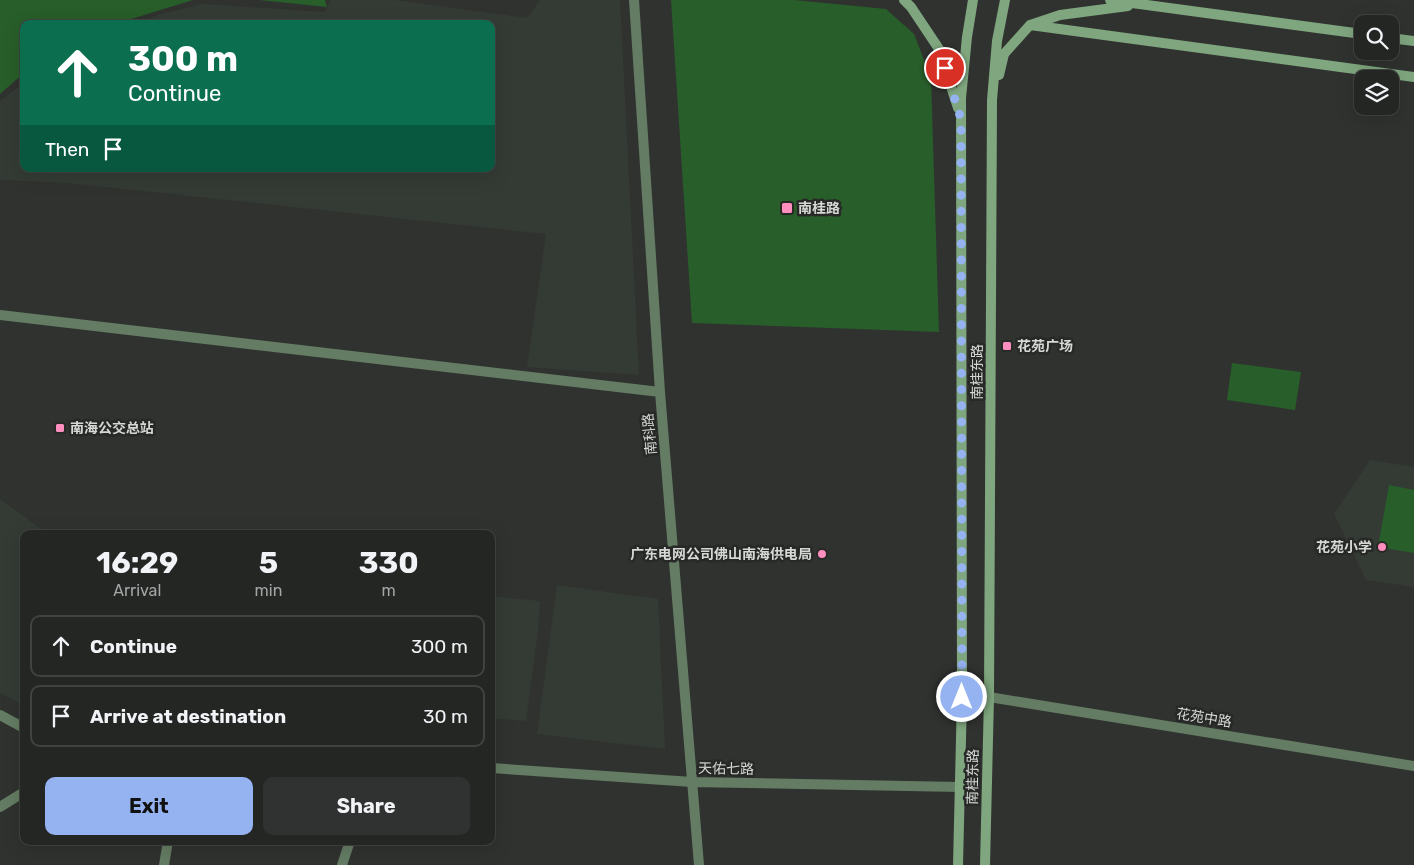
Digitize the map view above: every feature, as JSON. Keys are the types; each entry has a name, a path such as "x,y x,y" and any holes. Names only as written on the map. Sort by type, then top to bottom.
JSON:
{"main road":[{"path":"904,0 911,7 939,49 961,119"},
{"name":"南桂东路","path":"958,865 962,697 961,119 963,81 973,0"},
{"name":"南桂东路","path":"985,865 989,697 992,110 997,41 1005,0"},
{"path":"1110,0 1354,33"},
{"path":"992,110 1004,54 1030,25 1060,15 1142,4"},
{"path":"1030,25 1414,77"},
{"path":"1399,39 1414,41"}],"street":[{"name":"南科路","path":"634,0 660,392 699,865"},
{"path":"0,316 660,392"},
{"name":"花苑中路","path":"989,697 1414,766"},
{"path":"0,715 20,726"},
{"name":"天佑七路","path":"495,768 692,782 960,787"},
{"path":"0,807 20,794"},
{"path":"164,865 167,845"},
{"path":"342,865 349,845"}],"shaded area":[{"path":"331,0 395,0 527,18 540,0 620,0 639,375 527,367 546,234 68,183 0,180 0,101 20,86 20,172 495,172 495,20 146,20 157,15 203,4 325,12"},
{"name":"花苑小学","path":"1370,460 1414,467 1414,587 1366,580 1334,514"},
{"path":"0,499 43,530 20,530 20,703 0,693"},
{"path":"557,585 658,599 665,749 537,734"},
{"path":"495,596 540,601 526,721 495,718"}],"green space":[{"path":"0,0 193,0 128,20 20,20 20,76 0,94"},
{"path":"259,0 325,0 327,7"},
{"path":"671,0 794,0 886,9 914,34 931,78 939,332 692,323"},
{"path":"1232,363 1301,372 1295,410 1227,400"},
{"path":"1389,485 1414,490 1414,553 1378,547"}],"place":[{"name":"南桂路","path":"787,208"},
{"name":"花苑广场","path":"1007,346"},
{"name":"南海公交总站","path":"60,428"},
{"name":"花苑小学","path":"1382,547"},
{"name":"广东电网公司佛山南海供电局","path":"822,554"}],"route":[{"path":"945,68 961,119 962,697"}]}
